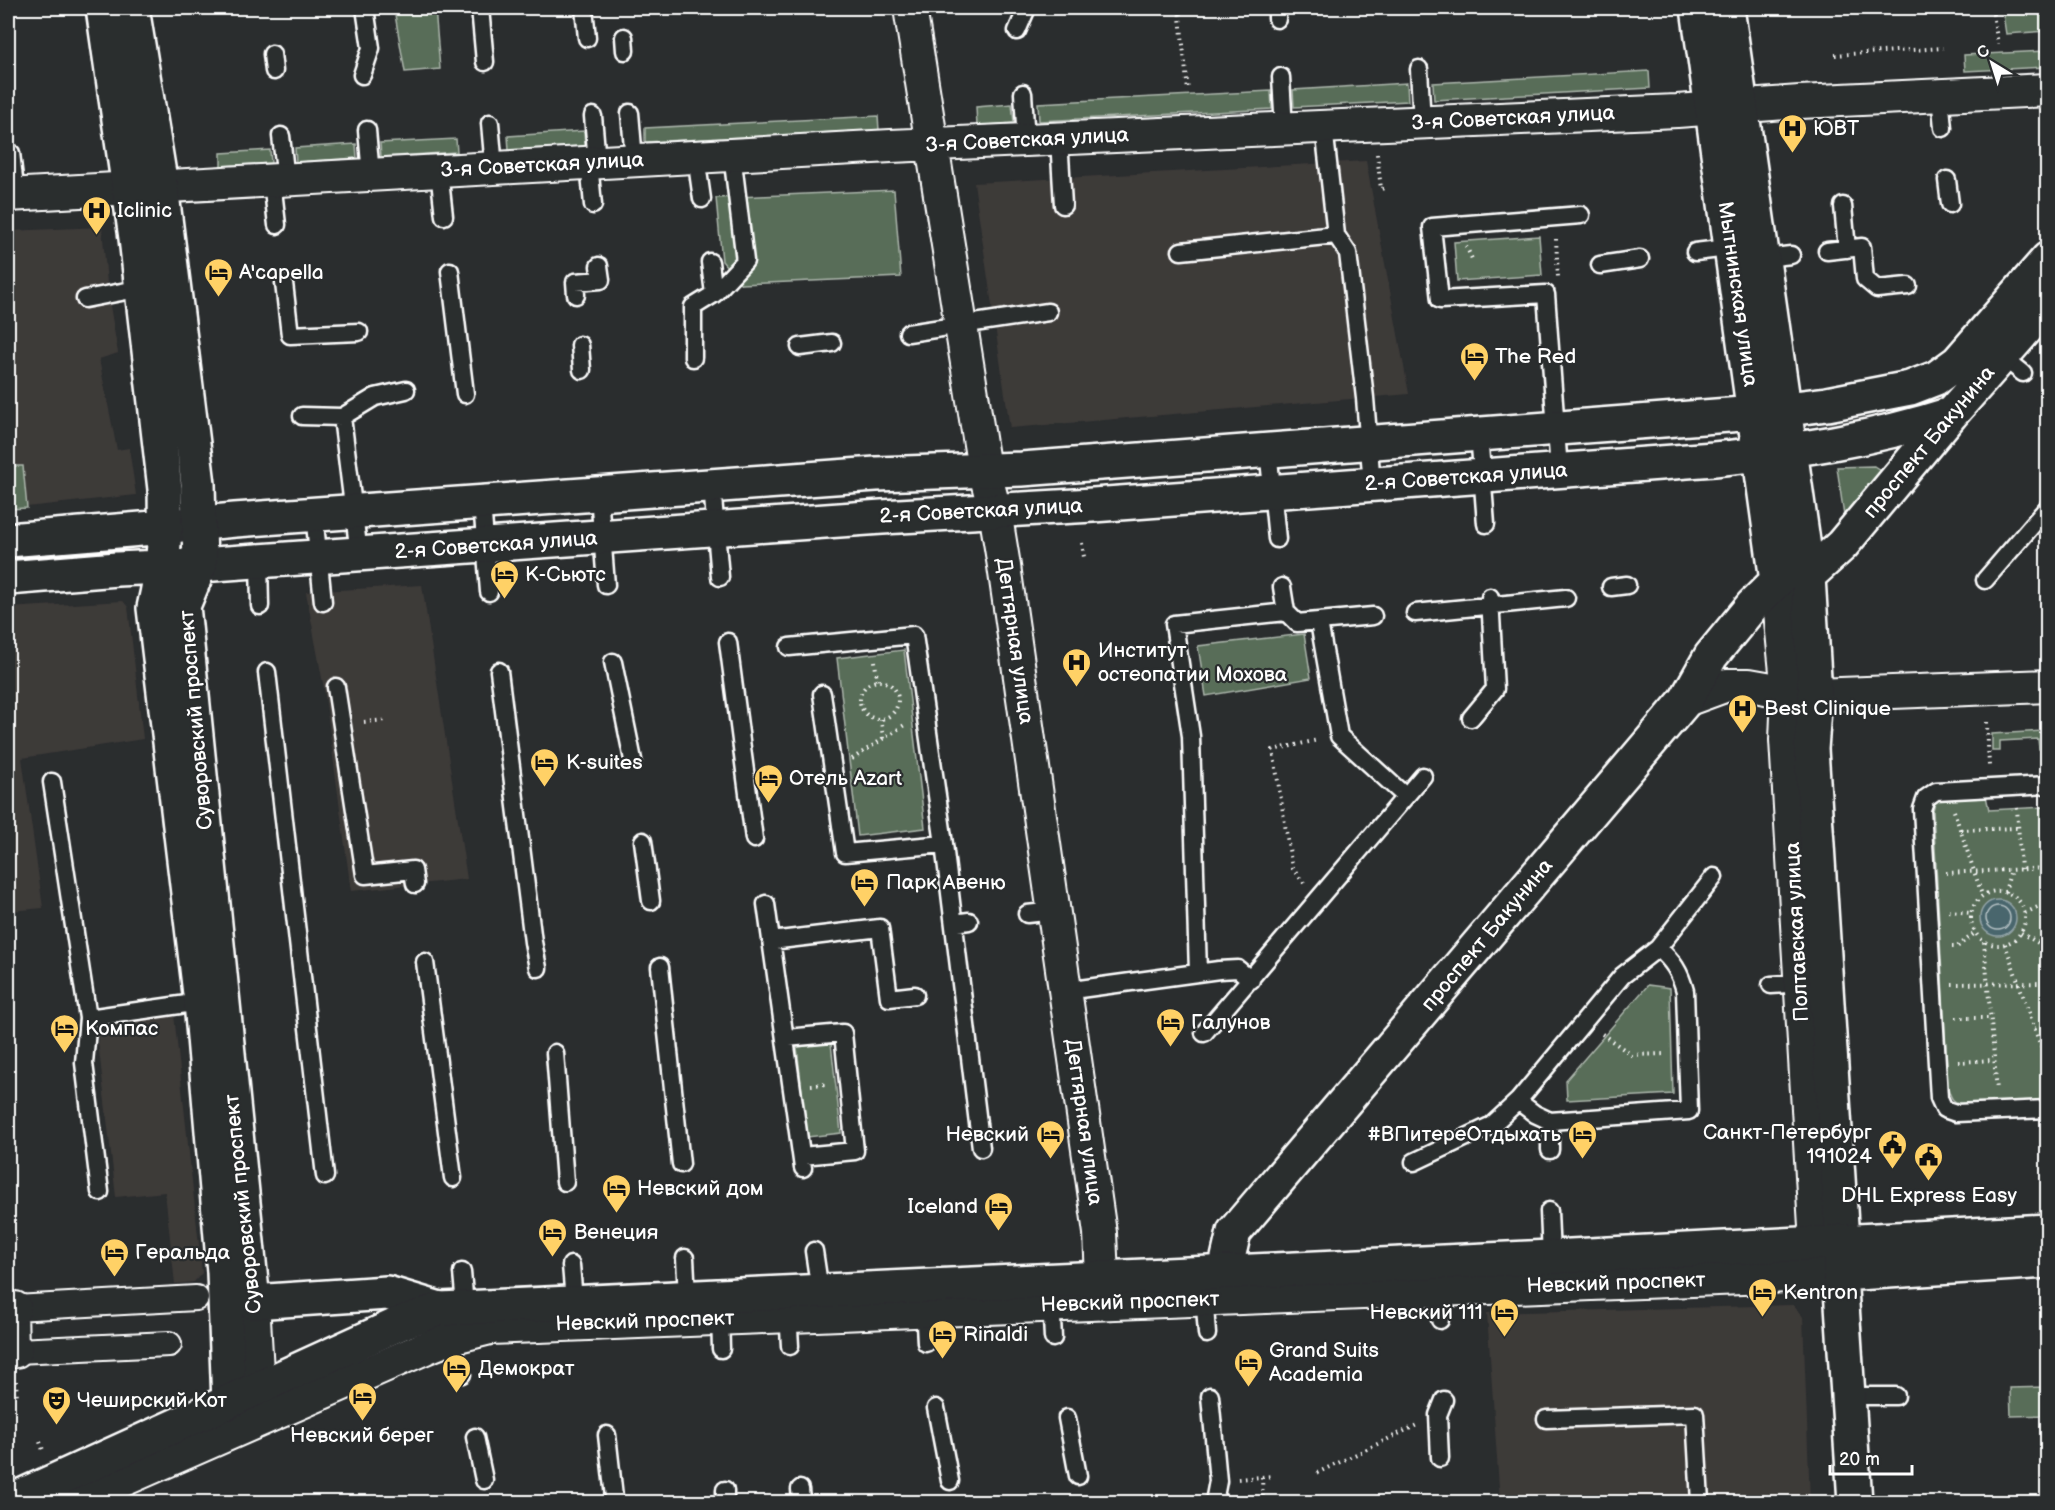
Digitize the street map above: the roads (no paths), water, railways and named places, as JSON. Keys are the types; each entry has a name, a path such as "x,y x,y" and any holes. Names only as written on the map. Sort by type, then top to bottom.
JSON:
{"street":[{"name":"Суворовский проспект","path":"103,8 142,288 165,489 166,527 163,568 154,608 201,1002 224,1272 240,1408"},
{"name":"Суворовский проспект","path":"132,8 161,186 198,484 200,566 183,606 253,1302 240,1408"},
{"name":"Дегтярная улица","path":"910,8 984,469 995,511 1040,912 1065,992 1100,1233 1102,1277"},
{"name":"Мытнинская улица","path":"1698,8 1727,107 1756,253 1769,411 1798,583"},
{"name":"Мытнинская улица","path":"1727,8 1727,107"},
{"name":"3-я Советская улица","path":"12,195 732,154 1422,123 2048,90"},
{"name":"проспект Бакунина","path":"2002,356 2048,259"},
{"name":"проспект Бакунина","path":"1214,1285 1234,1232 1686,700 1711,656 1752,606 1798,583 1842,545 1950,414 2048,304"},
{"name":"проспект Бакунина","path":"1936,378 1958,362 2002,356"},
{"name":"2-я Советская улица","path":"8,540 166,527 200,522 712,486 984,469 1022,469 1769,411 1827,404 1910,388 1936,378"},
{"name":"2-я Советская улица","path":"8,578 1372,485 1775,452 1897,431 1950,414"},
{"name":"Полтавская улица","path":"1798,583 1802,694 1811,738 1799,984 1829,1242 1840,1274 1855,1503"},
{"path":"1686,700 1727,685 1749,685 1802,694 2048,686"},
{"name":"Невский проспект","path":"1439,1291 1551,1257 2048,1231"},
{"name":"Невский проспект","path":"1050,1293 1102,1277 1214,1285 1439,1291 1840,1274 2048,1261"},
{"name":"Невский проспект","path":"253,1302 387,1293 452,1318 490,1328 719,1306 1214,1285"},
{"name":"Невский проспект","path":"788,1303 820,1291 924,1298"},
{"name":"Невский проспект","path":"73,1503 240,1408 403,1322 452,1318 574,1301 687,1296 719,1306"},
{"path":"170,1344 12,1351 11,1309 196,1298"},
{"name":"Невский проспект","path":"8,1502 240,1408 452,1318"}],"lane":[{"path":"362,75 371,48 365,8"},
{"path":"480,8 485,62"},
{"path":"584,8 586,38"},
{"path":"1017,31 1027,8"},
{"path":"1419,69 1422,123"},
{"path":"1281,77 1284,129"},
{"path":"1023,93 1026,141"},
{"path":"1940,95 1943,128"},
{"path":"630,113 634,160"},
{"path":"593,116 593,205"},
{"path":"490,123 494,168"},
{"path":"1324,127 1336,234 1348,253 1372,485"},
{"path":"367,130 371,175"},
{"path":"277,225 281,136"},
{"path":"1059,139 1063,205"},
{"path":"11,153 12,195"},
{"path":"693,358 693,308 714,294 745,261 732,154"},
{"path":"696,156 702,199"},
{"path":"439,171 444,216"},
{"path":"1947,180 1950,204"},
{"path":"1843,206 1847,249"},
{"path":"1559,470 1546,294 1440,300 1432,227 1581,215"},
{"path":"1181,251 1336,234"},
{"path":"1827,251 1862,247 1865,279 1877,289 1908,286"},
{"path":"1695,252 1756,253"},
{"path":"1600,265 1640,260"},
{"path":"710,262 714,294"},
{"path":"576,295 575,282 601,280 599,266"},
{"path":"450,271 465,394"},
{"path":"284,283 290,335 359,332"},
{"path":"84,299 142,288"},
{"path":"908,333 1048,312"},
{"path":"800,347 832,343"},
{"path":"580,345 582,370"},
{"path":"302,416 342,417 375,397 406,390"},
{"path":"342,417 359,554"},
{"path":"1479,433 1486,524"},
{"path":"1268,449 1278,540"},
{"path":"712,486 720,577"},
{"path":"599,494 606,585"},
{"path":"482,502 489,592"},
{"path":"1985,580 2048,507"},
{"path":"314,514 323,602"},
{"path":"259,561 260,606"},
{"path":"1282,587 1286,612 1297,623 1373,616"},
{"path":"1415,613 1490,601 1566,598"},
{"path":"1471,718 1495,689 1490,601"},
{"path":"1198,973 1191,736 1174,624 1286,612"},
{"path":"1319,622 1339,736 1405,796"},
{"path":"789,647 914,635 944,844 962,922 981,1148"},
{"path":"728,642 754,839"},
{"path":"613,662 633,760"},
{"path":"499,671 538,968"},
{"path":"267,672 325,1176"},
{"path":"336,687 365,875 413,870 415,884"},
{"path":"822,694 845,853 944,844"},
{"path":"1204,1033 1423,776"},
{"path":"52,782 88,1018 84,1063 100,1192"},
{"path":"2048,785 1936,790 1926,798 1922,809 1939,1098 1944,1109 1956,1113 2048,1109"},
{"path":"643,841 651,901"},
{"path":"1414,1162 1492,1125 1518,1101 1622,976 1658,948 1714,877"},
{"path":"766,904 803,1162 855,1151 843,1033 786,1038"},
{"path":"771,941 880,928 889,998 915,995"},
{"path":"1518,1101 1535,1114 1550,1121 1689,1111 1687,1054 1690,990 1670,959 1658,948"},
{"path":"425,962 453,1178"},
{"path":"660,967 681,1164"},
{"path":"1065,992 1220,970 1238,969 1251,980"},
{"path":"88,1018 201,1002"},
{"path":"555,1053 565,1182"},
{"path":"1550,1121 1550,1150"},
{"path":"1549,1210 1551,1257"},
{"path":"814,1251 820,1291"},
{"path":"685,1258 687,1296"},
{"path":"571,1265 574,1301"},
{"path":"462,1272 452,1318 462,1374"},
{"path":"1207,1334 1214,1285"},
{"path":"1050,1293 1053,1338"},
{"path":"924,1298 926,1343"},
{"path":"788,1303 790,1346"},
{"path":"719,1306 721,1349"},
{"path":"1210,1396 1218,1481 1214,1503"},
{"path":"1848,1396 1896,1396"},
{"path":"936,1408 950,1480"},
{"path":"1440,1458 1441,1408"},
{"path":"1546,1419 1695,1414 1700,1503"},
{"path":"1067,1418 1078,1476"},
{"path":"607,1435 614,1497"},
{"path":"475,1437 484,1480"}],"water":[{"path":"1998,900 2011,905 2016,918 2011,931 1998,936 1985,931 1980,918 1985,905"}],"place":[{"name":"ЮВТ","path":"1792,154"},
{"name":"Iclinic","path":"96,236"},
{"name":"A'capella","path":"218,298"},
{"name":"The Red","path":"1474,382"},
{"name":"К-Сьютс","path":"504,600"},
{"name":"Институт остеопатии Мохова","path":"1077,688"},
{"name":"Best Clinique","path":"1743,734"},
{"name":"K-suites","path":"545,788"},
{"name":"Отель Azart","path":"768,804"},
{"name":"Парк Авеню","path":"865,908"},
{"name":"Галунов","path":"1170,1048"},
{"name":"Компас","path":"64,1054"},
{"name":"Невский","path":"1050,1160"},
{"name":"#ВПитереОтдыхать","path":"1582,1160"},
{"name":"Санкт-Петербург 191024","path":"1893,1170"},
{"name":"DHL Express Easy","path":"1929,1182"},
{"name":"Невский дом","path":"616,1214"},
{"name":"Iceland","path":"999,1232"},
{"name":"Венеция","path":"553,1258"},
{"name":"Геральда","path":"114,1278"},
{"name":"Kentron","path":"1762,1318"},
{"name":"Невский 111","path":"1504,1338"},
{"name":"Rinaldi","path":"942,1360"},
{"name":"Grand Suits Academia","path":"1248,1388"},
{"name":"Демократ","path":"457,1394"},
{"name":"Невский берег","path":"362,1422"},
{"name":"Чеширский Кот","path":"56,1426"}]}
